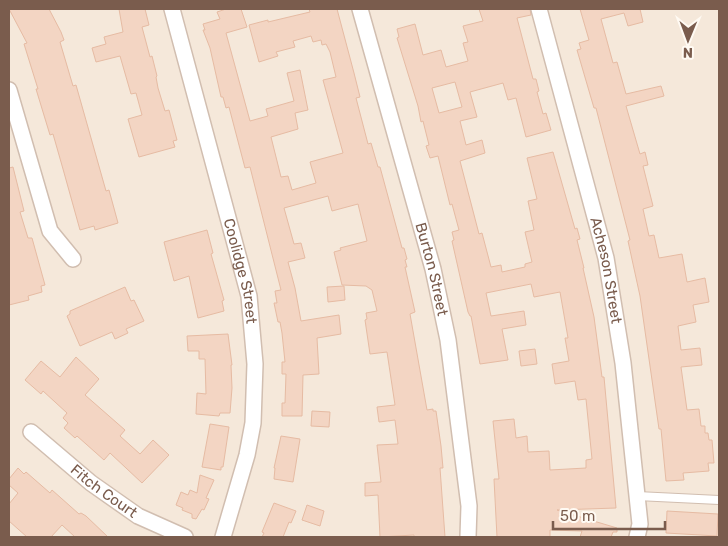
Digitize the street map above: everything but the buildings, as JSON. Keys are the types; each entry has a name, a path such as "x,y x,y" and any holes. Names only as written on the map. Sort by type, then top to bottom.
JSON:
{"street":[{"name":"Coolidge Street","path":"172,9 248,296 255,364 253,423 247,456 223,537"},
{"name":"Burton Street","path":"360,9 433,269 448,340 469,506 468,537"},
{"name":"Acheson Street","path":"539,9 606,258 623,363 640,524 637,537"},
{"path":"9,90 50,230 73,259"},
{"name":"Fitch Court","path":"31,432 90,482 138,516 185,537"}],"lane":[{"path":"637,496 719,500"}],"shaded area":[{"path":"9,9 719,9 719,537 9,537"}]}
